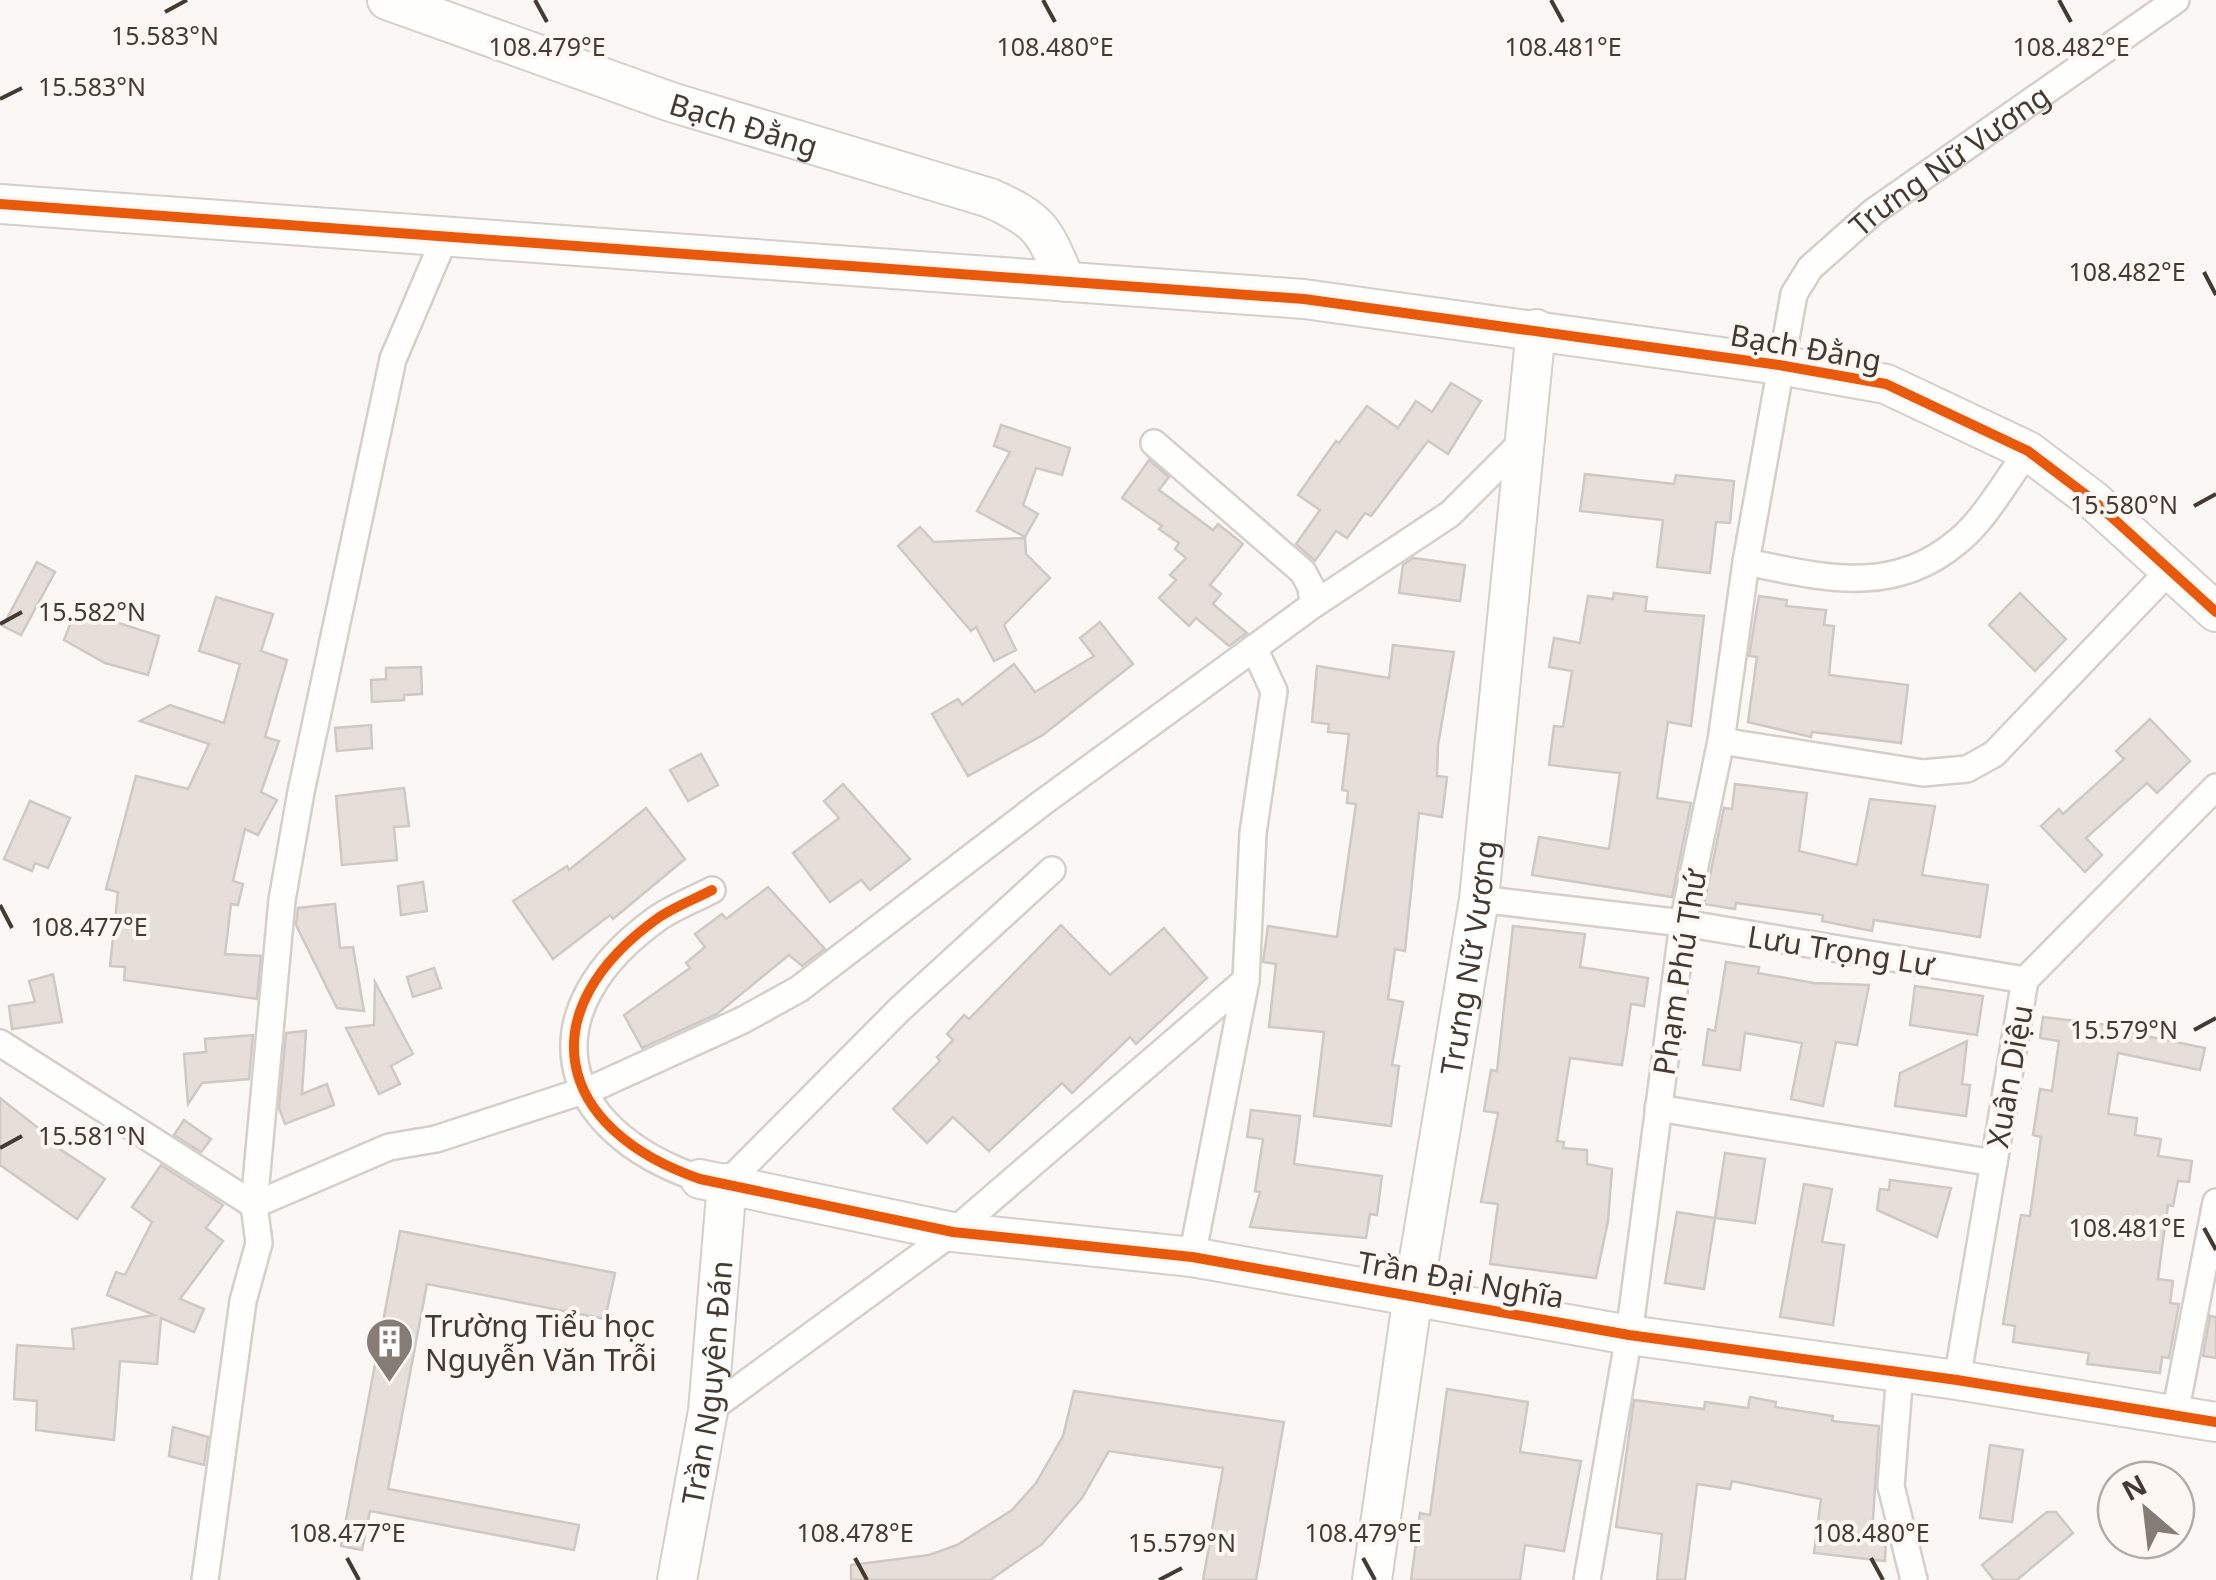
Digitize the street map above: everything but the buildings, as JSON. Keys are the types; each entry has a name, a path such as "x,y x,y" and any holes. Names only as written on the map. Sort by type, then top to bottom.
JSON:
{"street":[{"name":"Bạch Đằng","path":"387,0 672,102 990,198 1030,216 1047,239 1066,282"},
{"name":"Trưng Nữ Vương","path":"1779,365 1794,294 1810,268 1888,201 2176,0"},
{"name":"Bạch Đằng","path":"0,204 1304,299 1779,365 1886,384 2028,451 2094,501 2216,612"},
{"path":"205,1580 243,1301 259,1243 254,1205 282,900 301,792 393,359 446,237"},
{"name":"Trưng Nữ Vương","path":"1372,1580 1413,1296 1479,898 1519,498 1529,434 1536,330"},
{"name":"Phạm Phú Thứ","path":"1586,1580 1629,1335 1683,923 1721,741 1779,365"},
{"path":"254,1205 388,1147 436,1139 583,1092 743,1020 799,988 1312,605 1450,514 1529,434"},
{"path":"1154,444 1303,572 1312,587 1312,605"},
{"path":"1746,562 1868,581 1910,572 1959,542 2028,451"},
{"path":"1721,741 1923,773 1967,770 1994,754 2168,572"},
{"path":"1192,1257 1246,980 1253,833 1274,691 1254,648"},
{"name":"Xuân Diệu","path":"1958,1380 2025,980 2216,787"},
{"path":"712,890 658,918 607,966 572,1036 575,1074 588,1106 665,1167 713,1181 1052,870"},
{"name":"Lưu Trọng Lư","path":"1479,898 1683,923 2025,980"},
{"path":"708,1410 953,1232 1246,980"},
{"path":"0,1043 254,1205"},
{"path":"1658,1108 1994,1163"},
{"name":"Trần Đại Nghĩa","path":"713,1181 953,1232 1192,1257 1629,1335 1958,1380 2216,1422"},
{"name":"Trần Nguyên Đán","path":"677,1580 708,1410 713,1181"},
{"path":"2175,1414 2216,1202"},
{"path":"1900,1372 1891,1486 1914,1580"}],"cycle path":[{"path":"0,204 1304,299 1779,365 1886,384 2028,451 2094,501 2216,612"},
{"path":"712,890 658,918 616,954 589,991 576,1028 576,1065 588,1099 614,1130 651,1157 700,1179 953,1232 1192,1257 1629,1335 1957,1380 2216,1422"}],"place":[{"name":"Trường Tiểu học Nguyễn Văn Trỗi","path":"390,1384"}]}
